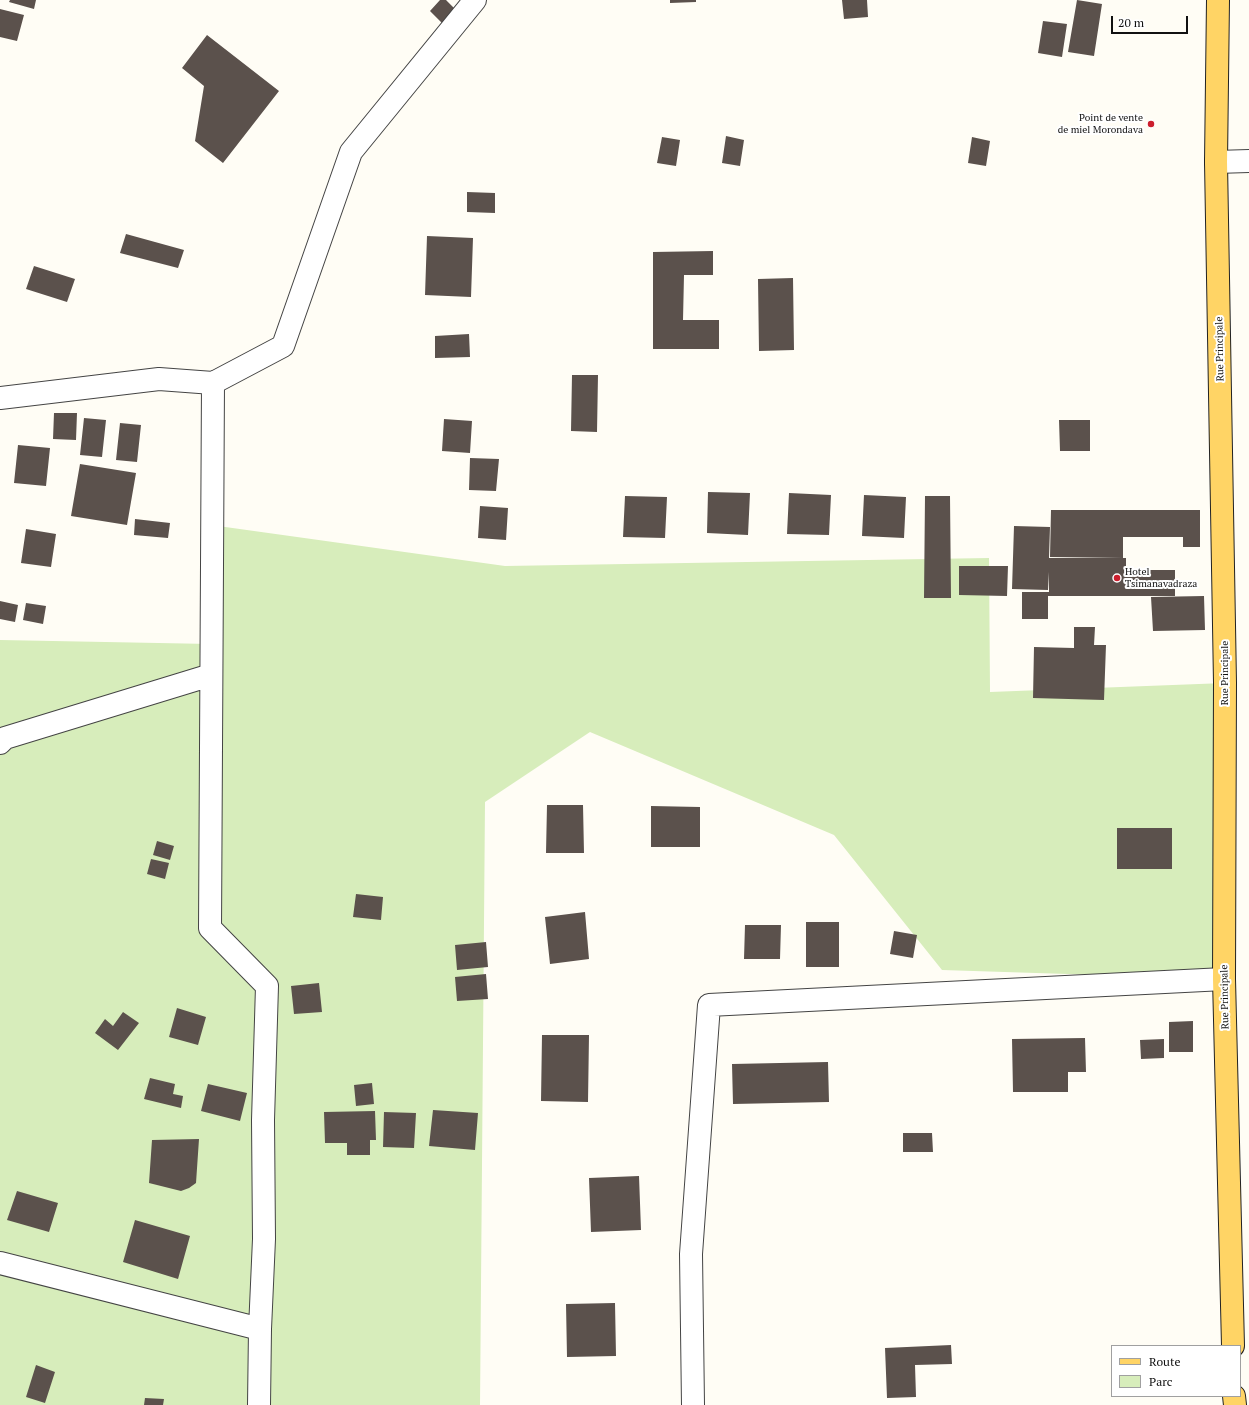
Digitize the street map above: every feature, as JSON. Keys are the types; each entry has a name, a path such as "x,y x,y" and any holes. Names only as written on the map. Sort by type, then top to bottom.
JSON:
{"main road":[{"name":"Rue Principale","path":"1218,0 1216,162 1225,683 1224,979 1233,1345"}],"street":[{"path":"0,398 159,379 213,383 283,346 351,152 475,0"},
{"path":"1216,162 1249,161"},
{"path":"213,383 210,928 267,986 263,1120 264,1239 260,1329 259,1405"},
{"path":"0,743 6,738 211,675"},
{"path":"693,1405 690,1254 709,1005 1224,979"},
{"path":"0,1263 260,1329"}],"green space":[{"path":"211,525 505,566 989,558 990,692 1225,683 1224,979 942,970 834,835 590,732 485,802 480,1405 0,1405 0,640 211,644"}],"building":[{"path":"10,0 36,0 34,9 9,2"},
{"path":"440,0 446,0 457,11 444,25 430,11"},
{"path":"670,0 696,0 696,2 670,3"},
{"path":"842,0 867,0 868,17 844,19"},
{"path":"1077,0 1102,4 1094,56 1068,52"},
{"path":"0,9 24,15 17,41 0,37"},
{"path":"1043,21 1067,24 1062,57 1038,53"},
{"path":"207,35 279,91 223,163 195,141 204,86 182,68"},
{"path":"726,136 744,140 740,166 722,163"},
{"path":"662,137 680,140 676,166 657,163"},
{"path":"972,137 990,141 986,166 968,163"},
{"path":"467,192 495,193 495,213 467,212"},
{"path":"126,234 184,250 178,268 120,253"},
{"path":"427,236 473,238 471,297 425,295"},
{"path":"713,251 713,275 684,275 683,320 719,320 719,349 653,349 653,252"},
{"path":"34,266 75,279 67,302 26,289"},
{"path":"793,278 794,350 759,351 758,279"},
{"path":"469,334 470,357 435,358 435,336"},
{"path":"572,375 598,375 597,432 571,431"},
{"path":"54,413 77,413 76,440 53,439"},
{"path":"84,418 106,420 102,457 80,455"},
{"path":"444,419 472,421 470,453 442,451"},
{"path":"1059,420 1090,420 1090,451 1060,451"},
{"path":"120,423 141,425 137,462 116,460"},
{"path":"18,445 50,448 46,486 14,483"},
{"path":"470,458 499,459 496,491 469,490"},
{"path":"80,464 136,473 127,525 71,516"},
{"path":"708,492 750,493 748,535 707,533"},
{"path":"789,493 831,495 829,535 787,534"},
{"path":"864,495 906,497 904,538 862,536"},
{"path":"625,496 667,497 665,538 623,537"},
{"path":"925,496 950,496 951,598 924,598"},
{"path":"480,506 508,508 506,540 478,538"},
{"path":"1051,510 1200,510 1200,547 1183,547 1183,537 1123,537 1123,558 1050,557"},
{"path":"135,519 170,523 168,538 134,535"},
{"path":"1014,526 1050,527 1049,558 1126,558 1126,570 1175,570 1175,596 1048,596 1048,619 1022,619 1022,592 1049,592 1049,572 1048,590 1012,589"},
{"path":"26,529 56,534 51,567 21,563"},
{"path":"959,566 1008,566 1007,596 959,595"},
{"path":"1204,596 1205,630 1153,631 1151,597"},
{"path":"0,601 18,605 15,622 0,619"},
{"path":"26,603 46,606 43,624 23,620"},
{"path":"1074,627 1095,627 1094,645 1106,645 1104,700 1033,698 1034,647 1074,648"},
{"path":"547,805 583,805 584,853 546,853"},
{"path":"651,806 700,807 700,847 651,847"},
{"path":"1117,828 1172,828 1172,869 1117,869"},
{"path":"157,841 174,846 170,860 153,855"},
{"path":"151,859 169,863 165,879 147,874"},
{"path":"356,894 383,897 381,920 353,917"},
{"path":"585,912 589,959 550,964 545,917"},
{"path":"806,922 839,922 839,967 806,967"},
{"path":"745,925 781,925 780,959 744,959"},
{"path":"894,931 917,935 913,958 890,954"},
{"path":"486,942 488,967 457,970 455,945"},
{"path":"486,974 488,999 457,1001 455,977"},
{"path":"319,983 322,1012 294,1014 291,986"},
{"path":"177,1008 206,1017 198,1045 169,1037"},
{"path":"123,1012 139,1023 118,1050 95,1033 105,1019 113,1026"},
{"path":"1193,1021 1193,1052 1169,1052 1169,1022"},
{"path":"542,1035 589,1035 588,1102 541,1101"},
{"path":"1085,1038 1086,1072 1068,1072 1068,1092 1013,1092 1012,1039"},
{"path":"1164,1039 1164,1058 1141,1059 1140,1040"},
{"path":"828,1062 829,1102 733,1104 732,1064"},
{"path":"150,1078 175,1084 173,1094 183,1096 181,1108 144,1099"},
{"path":"372,1083 374,1104 356,1106 354,1085"},
{"path":"208,1084 247,1093 240,1121 201,1111"},
{"path":"433,1110 478,1113 475,1150 429,1146"},
{"path":"375,1111 376,1140 370,1140 370,1155 347,1155 347,1143 325,1143 324,1112"},
{"path":"384,1112 416,1113 414,1148 383,1147"},
{"path":"903,1133 932,1133 933,1152 903,1152"},
{"path":"199,1139 196,1183 181,1191 149,1183 152,1140"},
{"path":"639,1176 641,1230 591,1232 589,1178"},
{"path":"17,1191 58,1203 49,1232 7,1220"},
{"path":"135,1220 190,1236 178,1279 123,1262"},
{"path":"615,1303 616,1356 567,1357 566,1304"},
{"path":"951,1345 952,1364 915,1365 916,1397 887,1398 885,1348"},
{"path":"36,1365 55,1372 45,1403 26,1397"},
{"path":"145,1398 164,1399 163,1405 144,1405"}],"place":[{"name":"Point de vente de miel Morondava","path":"1151,124"},
{"name":"Hotel Tsimanavadraza","path":"1117,578"}]}
